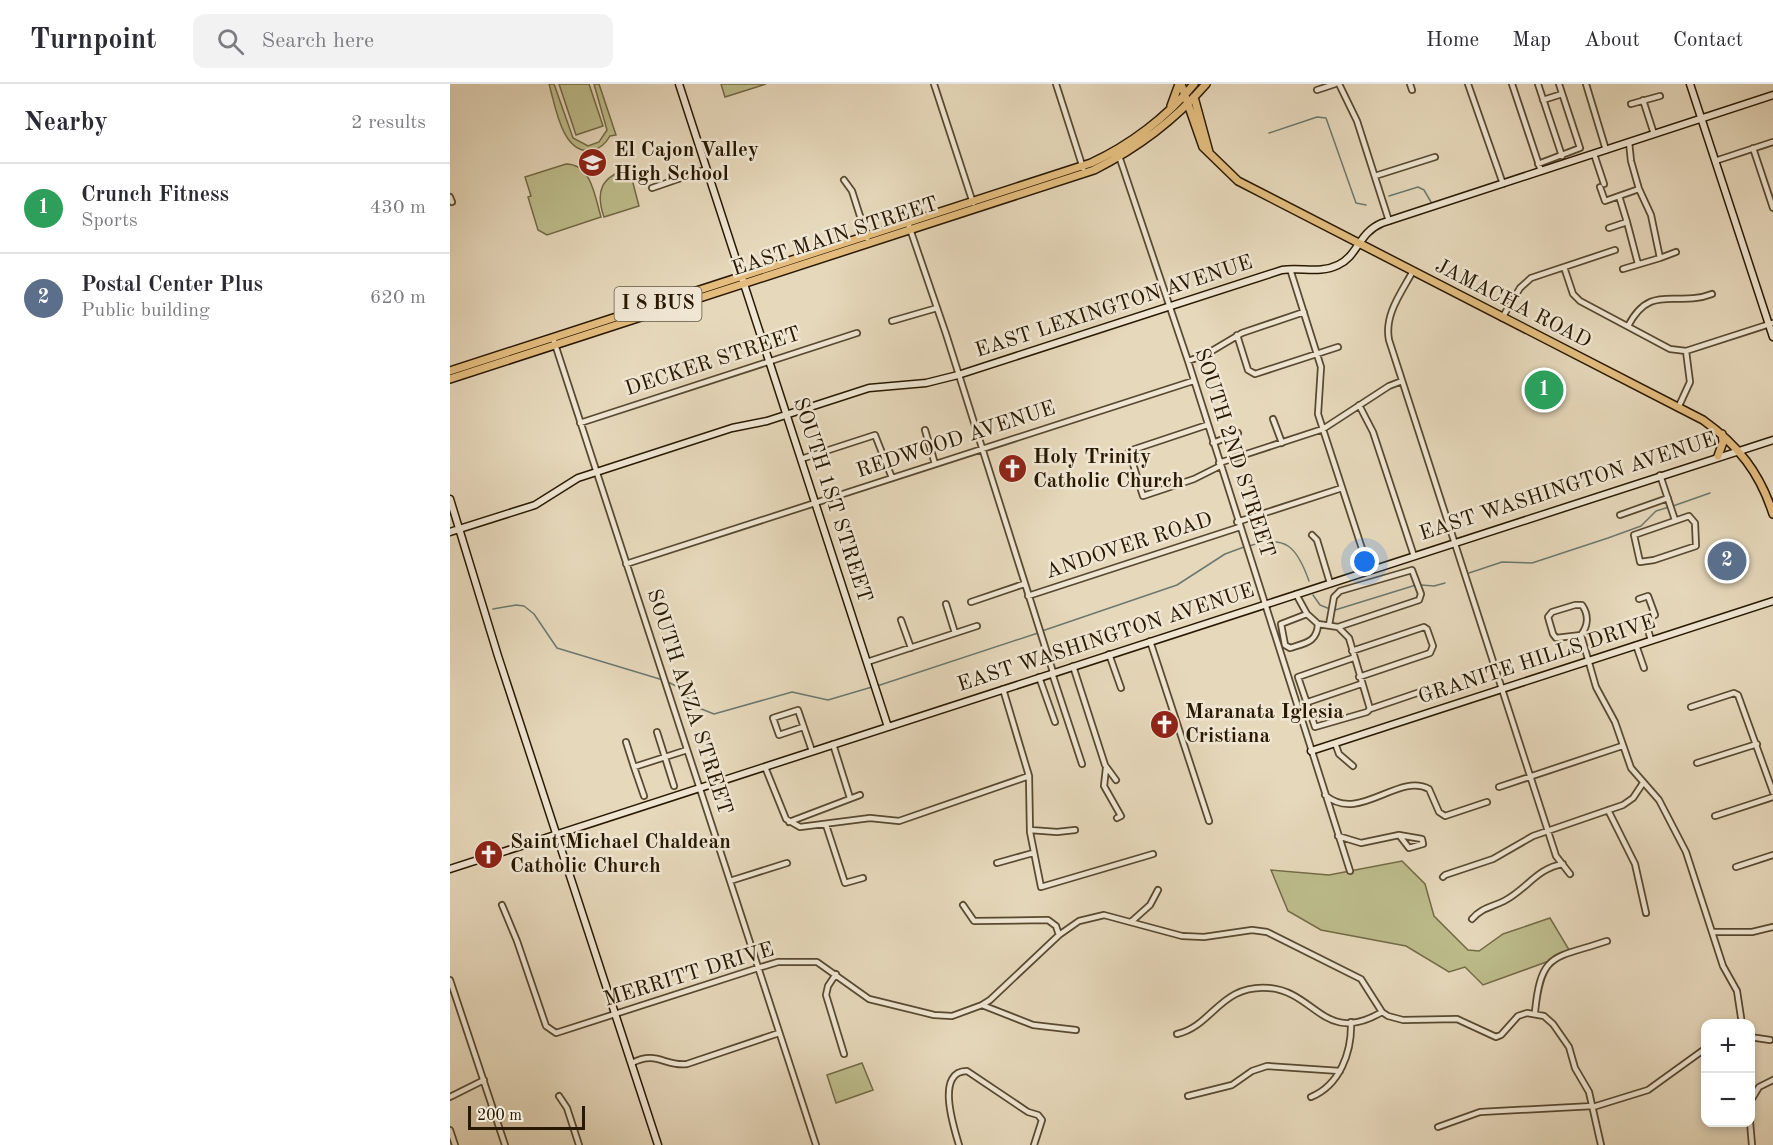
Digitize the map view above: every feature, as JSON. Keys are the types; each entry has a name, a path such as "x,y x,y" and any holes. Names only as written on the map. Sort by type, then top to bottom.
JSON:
{"main road":[{"name":"JAMACHA ROAD","path":"1180,84 1203,147 1238,181 1678,408 1722,434 1754,469 1766,491 1773,514"},
{"path":"1166,113 1180,84"},
{"name":"EAST MAIN STREET","path":"450,379 554,342 1084,170 1148,139 1178,114 1206,84"},
{"name":"EAST MAIN STREET","path":"1118,153 1166,113 1192,85"},
{"name":"JAMACHA ROAD","path":"1192,85 1209,152"},
{"path":"1178,114 1193,118"},
{"name":"EAST MAIN STREET","path":"450,371 554,342"},
{"path":"1718,456 1723,442 1722,434"}],"street":[{"name":"SOUTH 1ST STREET","path":"679,84 888,727"},
{"path":"934,84 974,205"},
{"path":"1056,84 1084,170"},
{"path":"1317,90 1337,84 1358,121 1389,221"},
{"path":"1410,84 1412,90"},
{"path":"1468,84 1503,184"},
{"path":"1512,84 1542,171"},
{"path":"1538,84 1562,156"},
{"path":"1538,164 1580,148 1559,84"},
{"path":"1586,84 1606,150"},
{"path":"1690,84 1771,324 1773,337"},
{"path":"1543,100 1562,94"},
{"name":"EAST LEXINGTON AVENUE","path":"450,532 535,505 570,483 596,472 732,428 869,388 931,382 958,375 1290,269 1326,270 1347,260 1368,230 1389,221 1773,95"},
{"path":"1631,104 1660,96"},
{"path":"1643,100 1654,134"},
{"path":"1629,142 1630,161 1651,215 1660,258"},
{"path":"1715,161 1773,142"},
{"path":"1753,148 1773,208"},
{"name":"SOUTH 2ND STREET","path":"1118,153 1188,362 1192,381 1350,871"},
{"path":"1593,154 1605,201 1639,189"},
{"path":"1375,176 1435,157"},
{"path":"652,188 707,169"},
{"path":"844,180 852,191 868,240"},
{"path":"1767,189 1773,186"},
{"path":"1619,196 1638,264"},
{"path":"1609,228 1627,222"},
{"path":"909,227 937,308 1082,764"},
{"path":"1502,318 1526,282 1615,250"},
{"path":"1623,269 1676,252"},
{"path":"1564,267 1573,294 1580,301 1670,349 1686,351 1771,324"},
{"path":"1290,269 1318,354 1322,377 1318,414 1369,570"},
{"path":"1413,271 1390,314 1387,330 1556,856 1570,874"},
{"path":"1628,326 1637,309 1649,301 1660,298 1697,298 1712,294"},
{"path":"892,321 937,308"},
{"path":"1188,362 1205,355 1238,335 1304,312"},
{"name":"DECKER STREET","path":"580,423 857,333"},
{"path":"1238,335 1248,370 1252,373 1338,347"},
{"name":"SOUTH ANZA STREET","path":"554,342 816,1145"},
{"path":"1678,408 1690,382 1686,351"},
{"name":"REDWOOD AVENUE","path":"626,564 1192,381"},
{"path":"1208,425 1129,451 1143,496 1194,479 1220,464 1323,429 1359,405 1402,381"},
{"path":"1359,405 1373,432 1414,556"},
{"path":"1273,419 1282,442"},
{"path":"925,430 935,464"},
{"path":"1213,443 1238,433"},
{"path":"801,459 871,435 879,440 892,478"},
{"name":"EAST WASHINGTON AVENUE","path":"450,869 1737,449 1773,440"},
{"path":"1660,475 1675,520"},
{"name":"ANDOVER ROAD","path":"1028,596 1341,488"},
{"path":"450,499 498,656 658,1145"},
{"path":"1620,514 1669,503"},
{"path":"1692,517 1698,542 1696,546 1640,562 1634,535 1675,520 1692,517"},
{"path":"1312,535 1317,540 1330,583"},
{"path":"1296,594 1306,614 1318,624 1338,627 1419,600 1421,594 1412,570 1409,569 1340,591 1334,597 1329,625"},
{"path":"971,602 1024,584"},
{"path":"1639,599 1648,596 1655,615 1645,620 1651,640"},
{"name":"GRANITE HILLS DRIVE","path":"1311,751 1773,601"},
{"path":"946,604 955,633"},
{"path":"1581,635 1556,638 1552,634 1548,617 1552,612 1575,604 1582,605 1587,620 1581,635 1596,687 1615,722 1631,768 1659,800 1686,852 1723,966 1737,991 1741,1019"},
{"path":"1306,614 1281,624 1285,645 1290,648 1313,640 1317,634 1318,624"},
{"path":"902,620 911,648"},
{"path":"867,662 977,626"},
{"path":"1338,627 1349,638 1353,658 1370,709"},
{"path":"1352,651 1424,627 1427,629 1433,646 1430,653 1359,677"},
{"path":"1150,641 1209,820"},
{"path":"1636,645 1644,668"},
{"path":"1109,654 1121,688"},
{"path":"1353,658 1301,675 1298,680 1312,725 1318,728 1423,691"},
{"path":"1073,666 1106,767 1116,780"},
{"path":"1039,677 1055,722"},
{"path":"1305,703 1361,684"},
{"path":"1003,689 1029,776 1030,830 1041,887 1153,854"},
{"path":"1690,707 1734,693 1742,699 1773,792"},
{"path":"803,727 778,735 773,718 798,710 812,751"},
{"path":"657,732 674,786"},
{"path":"626,742 644,796"},
{"path":"1335,743 1339,754 1353,766"},
{"path":"833,744 850,798"},
{"path":"1697,763 1757,744"},
{"path":"1499,787 1622,746"},
{"path":"634,767 687,750"},
{"path":"765,767 780,806 789,822 795,826 826,825 870,818 899,821 1029,776"},
{"path":"1106,767 1104,786 1121,816 1117,818"},
{"path":"1443,877 1500,856 1522,841 1628,802 1643,783"},
{"path":"1325,795 1336,802 1354,804 1418,785 1429,789 1439,812 1445,816 1487,802"},
{"path":"789,822 860,795"},
{"path":"1715,816 1773,797"},
{"path":"1608,810 1635,864 1646,913"},
{"path":"826,825 845,883 863,878"},
{"path":"1030,830 1057,832 1075,830"},
{"path":"1338,836 1360,843 1399,835 1414,836 1422,839 1423,844 1409,848 1399,835"},
{"path":"997,863 1033,853"},
{"path":"1736,867 1773,855"},
{"path":"730,881 787,863"},
{"path":"1472,919 1478,912 1513,896 1545,870 1563,864"},
{"path":"1131,922 1150,905 1158,890"},
{"name":"MERRITT DRIVE","path":"502,905 546,1026 556,1034 775,963 806,961 824,965 855,992 868,999 934,1015 952,1016 982,1005 1059,935 1083,920 1095,916 1109,916 1190,937 1252,930 1267,932 1361,979 1382,1012"},
{"path":"963,905 974,921 1048,920 1056,926 1059,935"},
{"path":"1712,932 1752,932 1773,927"},
{"path":"1535,1012 1540,976 1548,964 1559,957 1607,941"},
{"path":"836,974 826,994 844,1054"},
{"path":"450,980 505,1145"},
{"path":"1177,1034 1186,1032 1231,996 1260,988 1283,991 1328,1019 1361,1022 1382,1012 1399,1020 1457,1019 1496,1037 1501,1035 1518,1016 1535,1012 1553,1024 1569,1047 1575,1068 1589,1092 1601,1145"},
{"path":"982,1005 1033,1025 1076,1030"},
{"path":"1311,1097 1322,1092 1340,1071 1348,1052 1351,1022"},
{"path":"632,1063 651,1057 674,1064 687,1064 779,1033"},
{"path":"1755,1038 1770,1040"},
{"path":"1438,1126 1480,1112 1593,1106 1648,1089 1701,1052"},
{"path":"1188,1096 1232,1084 1252,1071 1267,1066 1340,1071"},
{"path":"959,1145 948,1105 954,1076 960,1071 967,1071 1042,1120 1034,1145"},
{"path":"450,1097 484,1080"},
{"path":"1755,1094 1759,1087 1773,1080"},
{"path":"559,1096 567,1108 579,1145"},
{"path":"1750,1127 1752,1145"},
{"path":"450,1130 455,1145"}],"shaded area":[{"path":"549,84 554,84 573,138 588,146 599,142 607,130 594,84 599,84 616,135 610,136 603,145 592,150 582,150 573,145 557,115"},
{"path":"559,84 589,84 603,126 576,135"},
{"path":"721,84 766,84 725,97"},
{"path":"566,164 575,165 587,176 601,217 547,235 538,230 528,197 531,196 525,177"},
{"path":"629,168 639,206 604,217 600,200 603,186 612,176"},
{"path":"1402,861 1425,884 1434,916 1468,950 1479,951 1503,934 1550,918 1571,953 1483,985 1465,967 1449,972 1406,946 1321,930 1288,911 1271,870 1329,875"},
{"path":"862,1063 873,1090 836,1103 827,1075"}],"waterway":[{"path":"1269,133 1317,117 1326,118 1356,203 1366,205"},
{"path":"1389,196 1418,187 1424,190 1431,202"},
{"path":"1673,506 1710,493"},
{"path":"1469,573 1502,562 1532,563 1608,538 1641,526 1656,511 1669,507"},
{"path":"1249,546 1272,542 1288,546 1300,560 1309,581"},
{"path":"1042,631 1177,585 1225,554 1244,547"},
{"path":"1421,585 1434,586 1445,583"},
{"path":"1335,610 1416,585"},
{"path":"1313,595 1320,605 1330,609"},
{"path":"493,609 524,606 534,614 557,648 663,680"},
{"path":"877,686 1038,633"},
{"path":"668,682 680,688 694,706 714,714 792,692 828,700 872,687"}],"place":[{"name":"El Cajon Valley High School","path":"593,162"},
{"name":"Crunch Fitness","path":"1544,390"},
{"name":"Holy Trinity Catholic Church","path":"1012,469"},
{"name":"Postal Center Plus","path":"1727,561"},
{"name":"Maranata Iglesia Cristiana","path":"1164,724"},
{"name":"Saint Michael Chaldean Catholic Church","path":"489,854"}]}
